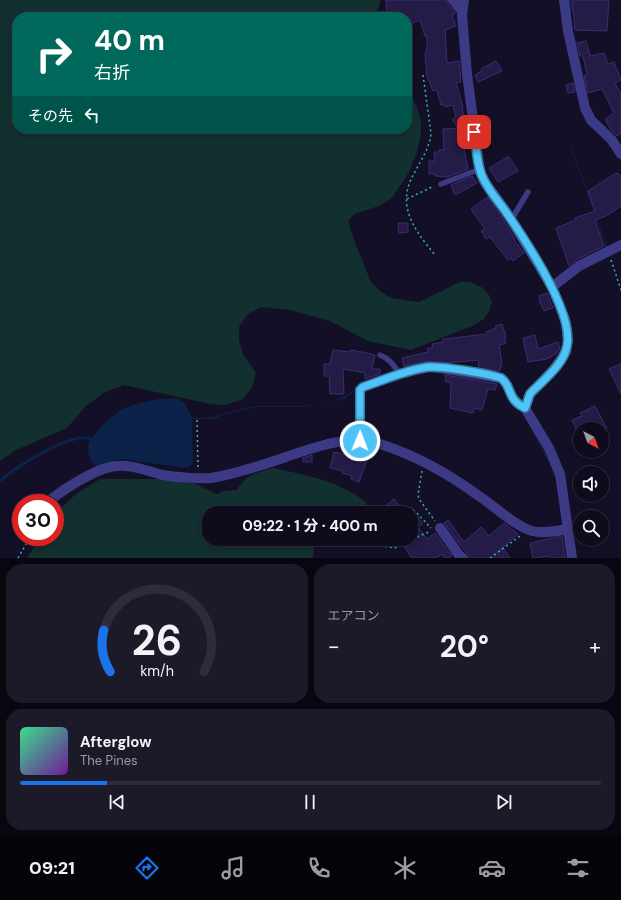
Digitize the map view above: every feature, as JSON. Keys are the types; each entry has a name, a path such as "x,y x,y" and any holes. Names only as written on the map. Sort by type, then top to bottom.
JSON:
{"street":[{"path":"453,0 462,11"},
{"path":"464,0 462,11 467,74 480,169 484,181 511,220 552,287 566,322 566,352 559,363 530,394 525,408"},
{"path":"564,0 568,31 585,108 591,120 611,140 621,154"},
{"path":"552,287 578,266 621,245"},
{"path":"360,441 361,388 400,374 429,367 498,377 504,380 511,396 519,405 525,408 549,448 556,463 561,484 572,558"},
{"path":"59,494 92,473 122,465 132,466 164,475 209,478 243,471 321,445 346,441 360,441 384,445 439,470 526,528 539,532 553,532 568,529"},
{"path":"440,528 459,555 463,558"}],"lane":[{"path":"441,184 480,169"},
{"path":"511,220 528,192"},
{"path":"380,355 392,363 400,374"}],"path":[{"path":"423,75 432,133 430,143 409,185 407,199 414,228 435,255"},
{"path":"407,199 428,188 441,184"},
{"path":"608,252 621,290"},
{"path":"197,420 198,477"},
{"path":"423,462 418,495 419,499 440,528"},
{"path":"418,514 434,530 418,537"},
{"path":"490,558 515,540 526,528"},
{"path":"18,558 25,546"},
{"path":"382,546 395,548 399,546"}],"green space":[{"path":"0,0 381,0 377,12 12,12 12,134 412,134 412,98 417,107 421,121 421,135 416,155 409,172 392,198 379,206 354,214 348,221 355,243 371,282 380,291 391,298 419,302 460,282 471,282 483,288 489,295 492,302 484,319 472,326 411,350 368,341 330,321 290,310 261,307 248,314 239,327 239,340 243,354 256,373 253,386 243,399 225,405 210,404 124,385 105,392 86,406 67,428 16,450 0,461"},
{"path":"273,468 322,480 356,495 366,502 366,506 202,506 202,546 314,546 313,558 27,558 34,546 64,546 64,505 76,494 100,479 187,480 217,494 223,491 237,490 244,480 256,473"}],"water":[{"path":"569,144 608,247 607,248"},
{"path":"355,389 356,390 344,399 331,402"},
{"path":"158,399 180,400 186,405 192,418 213,417 252,407 317,404 304,407 257,407 233,412 212,419 192,419 193,463 186,468 122,459 98,467 92,463 88,453 88,445 97,431 118,412 139,403"},
{"path":"526,417 553,467 556,476 554,477 551,467 525,418"}],"building":[{"path":"386,0 447,0 448,4 454,11 455,14 452,15 456,26 445,30 447,63 459,61 461,82 456,83 463,107 465,124 467,124 470,148 464,148 468,169 447,177 429,174 429,161 435,161 434,152 444,150 443,129 458,128 452,120 456,116 453,105 445,107 444,104 441,105 437,90 433,91 427,76 425,53 427,47 427,36 425,36 420,20 412,23 412,12 387,12"},
{"path":"572,0 609,0 607,31 575,30"},
{"path":"586,41 590,56 604,53 608,64 614,62 621,80 615,83 621,94 621,134 617,136 611,130 605,119 614,113 602,89 588,93 584,76 587,75 583,56 580,56 577,43"},
{"path":"496,61 502,71 478,82 475,75 482,71 481,69"},
{"path":"573,83 575,92 568,93 566,85"},
{"path":"508,157 518,171 498,182 489,168"},
{"path":"618,173 621,177 621,206 606,216 595,220 604,246 576,260 569,266 556,228 576,220 575,218 595,211 588,191"},
{"path":"472,176 477,183 455,195 451,185"},
{"path":"488,197 502,217 515,239 514,240 524,253 513,261 511,258 508,260 490,237 486,239 481,231 485,229 471,209"},
{"path":"398,223 408,223 408,232 399,233"},
{"path":"547,293 553,308 544,311 539,300 539,296"},
{"path":"502,324 506,343 499,345 502,364 500,371 479,368 478,360 448,363 428,361 404,366 402,358 428,352 428,348 433,348 432,344 443,342 442,340 444,339 486,334 486,332 496,328 495,326"},
{"path":"535,335 538,349 558,342 560,348 557,353 547,359 528,362 523,338"},
{"path":"333,350 350,352 351,350 375,355 372,369 380,369 380,374 365,379 365,373 343,369 344,394 330,394 329,376 324,376 324,364 330,364"},
{"path":"621,364 621,394 609,369"},
{"path":"445,375 497,384 495,390 488,389 482,410 474,408 473,413 450,408 451,382 446,382"},
{"path":"595,406 603,422 573,422 572,420 582,416 580,413"},
{"path":"360,447 371,449 359,482 351,479 352,476 342,473 343,471 330,468 334,452 357,457"},
{"path":"312,455 312,462 303,462 303,458"},
{"path":"394,499 400,506 386,506"},
{"path":"418,517 423,524 418,527"},
{"path":"448,520 464,542 481,527 489,536 504,523 518,534 499,551 504,549 510,558 469,558 469,555 444,523"},
{"path":"418,527 427,539 435,533 452,556 445,558 442,554 436,558 412,558 404,546 418,546"},
{"path":"562,536 565,558 550,558 550,556 533,558 530,543"}],"waterway":[{"path":"570,0 571,9"},
{"path":"0,481 27,462 60,444 79,438 94,439"}],"route":[{"path":"360,441 360,390 363,387 413,370 429,367 440,368 501,378 504,380 511,396 519,405 525,408 530,394 554,369 566,352 568,340 566,322 552,287 507,213 484,181 480,172 474,132"}]}
